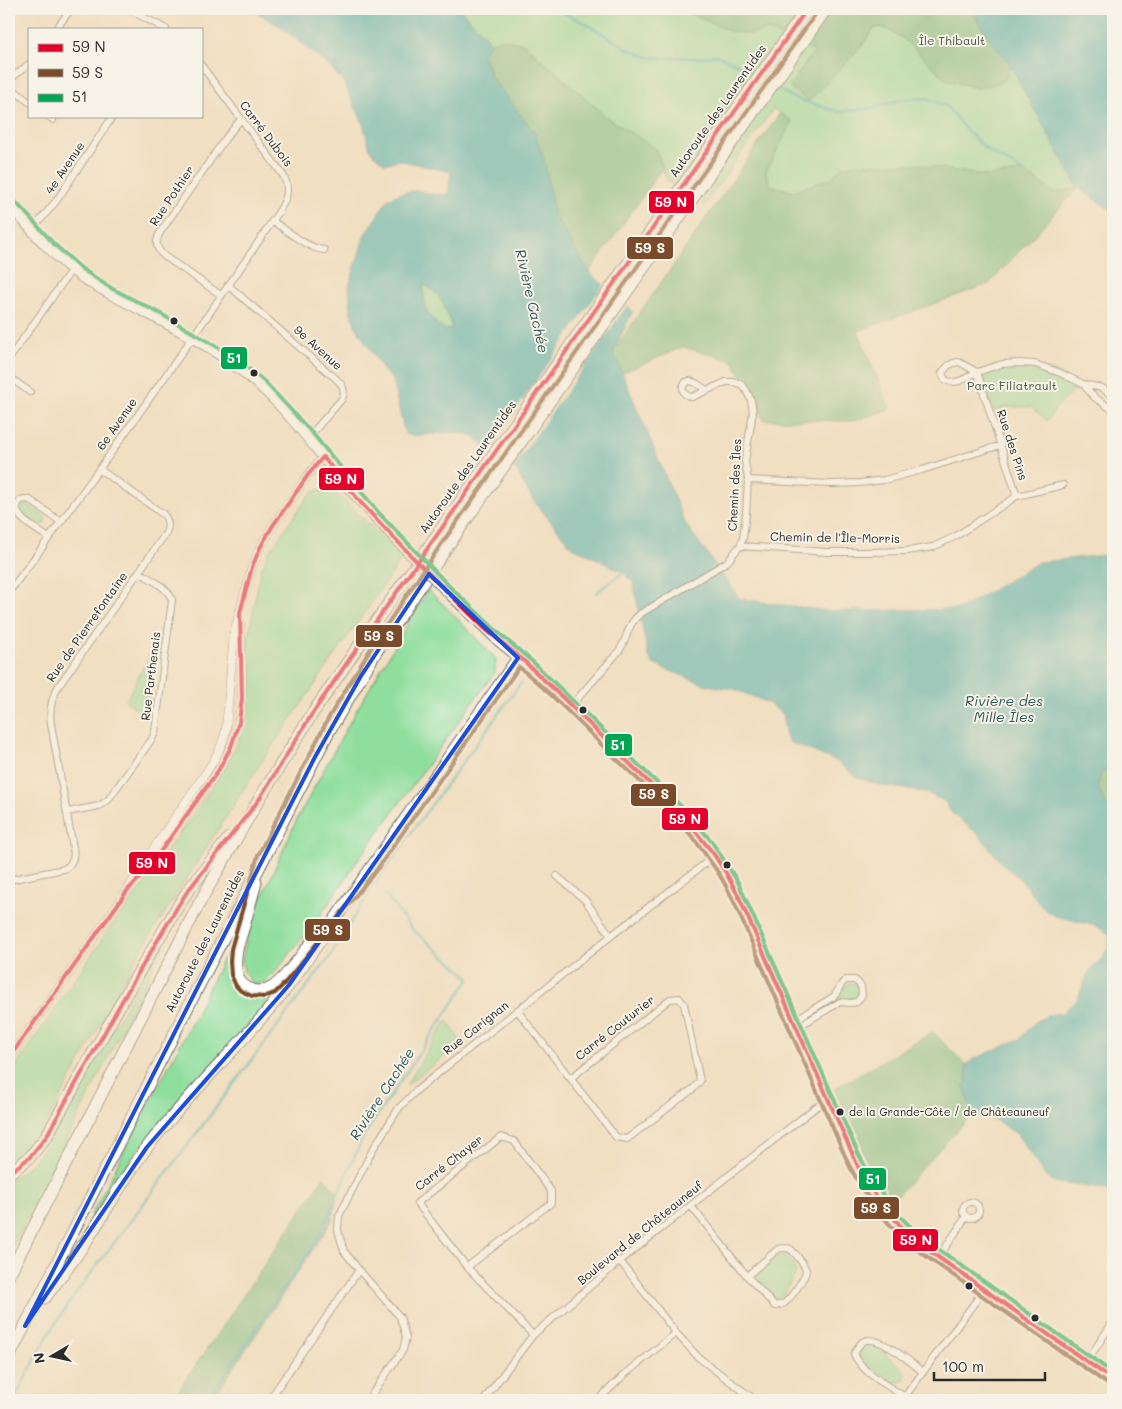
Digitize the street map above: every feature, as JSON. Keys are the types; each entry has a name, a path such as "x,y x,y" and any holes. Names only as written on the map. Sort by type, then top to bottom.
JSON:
{"highway":[{"name":"Autoroute des Laurentides","path":"9,1275 185,930 258,801 322,700 807,9"},
{"name":"Autoroute des Laurentides","path":"9,1357 311,764 354,688 402,612 826,9"},
{"path":"25,1326 86,1241 127,1176 152,1141 174,1114 276,1002 323,938 518,658"},
{"path":"9,1173 29,1158 46,1137 178,906 258,801"},
{"path":"264,857 236,957 236,968 239,978 244,986 256,991 268,989 280,980 373,864"}],"main road":[{"path":"10,208 72,269 105,291 222,357 254,381 308,438 366,508 444,589 493,636 529,666 675,808 702,838 736,891 860,1172 879,1203 908,1234 938,1257 1113,1380"}],"street":[{"path":"57,28 71,9"},
{"path":"128,9 164,28"},
{"path":"9,80 28,65"},
{"name":"Carré Dubois","path":"191,338 287,198 286,182 280,171 202,66"},
{"path":"9,86 28,101"},
{"name":"4e Avenue","path":"32,230 57,200 112,118"},
{"name":"Rue Pothier","path":"221,295 164,256 157,248 156,240 221,143 241,119"},
{"path":"272,221 312,246 324,250"},
{"path":"9,359 72,269"},
{"name":"9e Avenue","path":"228,285 343,386 344,393 342,399 308,438"},
{"name":"6e Avenue","path":"9,592 99,469 191,338"},
{"path":"977,372 959,362 946,366 942,373 945,380 950,383 959,382 977,372 1002,364 1035,364 1084,384 1102,388 1113,396"},
{"name":"Rue des Pins","path":"977,372 1017,496"},
{"path":"9,377 30,392"},
{"name":"Chemin des Îles","path":"571,706 620,651 631,622 640,614 727,562 740,546 746,514 748,480 745,461 753,412 751,400 741,384 734,382 726,382 707,390"},
{"path":"1084,384 1094,397 1113,410"},
{"path":"748,480 831,484 884,480 1001,445"},
{"path":"9,1058 127,891 142,865 209,768 222,745 226,729 234,634 250,572 262,544 278,518 312,470 323,458"},
{"name":"Rue de Pierrefontaine","path":"9,880 67,868 73,860 74,852 51,724 50,708 53,697 58,686 166,534 168,527 167,518 163,514 99,469"},
{"name":"Chemin de l'Île-Morris","path":"740,546 870,552 933,547 956,536 1017,496 1063,485"},
{"path":"49,538 18,515 17,503 21,500 28,500 61,522"},
{"name":"Rue Parthenais","path":"67,812 99,806 108,800 152,739 155,732 172,600 167,591 139,572"},
{"path":"127,891 148,869 218,771 234,739 242,698 240,613"},
{"name":"Rue Carignan","path":"368,1400 403,1350 406,1337 400,1317 344,1251 338,1230 339,1216 373,1150 400,1108 417,1090 715,856"},
{"path":"557,876 585,900 611,936"},
{"path":"846,980 855,980 861,986 862,995 857,1002 840,1002 794,1024 837,994 841,984 846,980"},
{"name":"Carré Couturier","path":"517,1010 616,1138 627,1138 694,1088 700,1081 684,1004 679,998 670,999 570,1078"},
{"name":"Boulevard de Châteauneuf","path":"484,1400 533,1335 620,1261 810,1112 828,1100"},
{"name":"Carré Chayer","path":"467,1268 550,1203 551,1191 514,1141 501,1137 417,1203 467,1268 533,1335"},
{"path":"691,1206 747,1276 775,1306 782,1305 788,1300 804,1278 806,1272 805,1266 790,1249 785,1247 778,1248 747,1276"},
{"path":"938,1257 966,1217"},
{"path":"620,1261 676,1333 700,1358 755,1400"},
{"path":"269,1400 359,1270"},
{"path":"923,1372 899,1354 870,1339 862,1342 854,1354 864,1369 904,1399 984,1290"},
{"path":"1087,1361 1113,1322"},
{"path":"601,1399 624,1375 676,1333"}],"highlighted area":[{"path":"429,574 518,658 289,985 147,1147 25,1326 315,757 361,676"}],"green space":[{"path":"460,9 680,9 730,31 750,34 767,30 815,51 809,101 860,48 874,28 883,27 904,39 947,80 978,88 1005,80 1010,65 1078,188 1055,193 1023,172 985,176 958,171 842,167 831,179 791,191 770,185 766,172 792,121 773,109 704,205 667,180 655,148 609,119 524,44 501,39 491,42"},
{"name":"Île Thibault","path":"680,9 971,9 981,26 1010,65 1005,80 996,84 978,88 947,80 904,39 883,27 874,28 860,48 809,101 789,87 814,51 767,30 750,34 730,31"},
{"path":"501,39 524,44 609,119 655,148 663,167 589,272 554,216 544,160 534,132 492,79 483,54 491,42"},
{"path":"780,113 792,121 766,172 770,185 791,191 831,179 842,167 857,164 917,164 985,176 1024,172 1055,193 1078,188 989,284 858,331 890,409 853,421 764,420 733,361 683,347 622,373 613,351"},
{"path":"423,285 439,297 452,328 445,330 433,320 427,311"},
{"name":"Parc Filiatrault","path":"1010,365 1056,372 1077,387 1058,405 1047,421 1031,407 1006,407 994,411 979,373"},
{"path":"326,488 335,492 403,557 262,761 139,953 49,1119 27,1149 9,1163 9,1076 103,938 204,800 238,742 246,707 248,641 260,572 269,552 310,494"},
{"path":"27,504 44,516 46,520 44,524 38,525 22,514 21,507"},
{"path":"428,590 496,659 495,672 359,859 315,923 265,982 257,984 251,982 244,972 242,960 248,933 297,819 356,711"},
{"path":"154,646 146,717 126,701"},
{"path":"1113,763 1113,812 1106,805 1098,786 1100,773 1111,767"},
{"path":"160,944 164,946 9,1254 9,1180 31,1164 58,1128"},
{"path":"228,948 230,948 227,972 229,980 236,991 248,998 254,999 261,999 274,994 255,1018 157,1126 121,1173 93,1216 91,1215 195,1016"},
{"path":"847,984 857,985 859,993 856,999 837,1000 829,1005"},
{"path":"447,1020 462,1043 406,1085"},
{"path":"933,1032 966,1065 967,1082 964,1085 972,1114 891,1202 864,1157 849,1118 834,1089"},
{"path":"324,1177 337,1192 332,1221 212,1400 172,1400"},
{"path":"778,1255 790,1261 796,1273 781,1298 770,1295 754,1281 754,1277"},
{"path":"868,1345 898,1365 903,1370 904,1379 892,1382 863,1362 859,1352 863,1346"}],"water":[{"name":"Rivière des Mille Îles","path":"250,9 460,9 491,42 483,55 492,79 534,132 544,160 554,216 589,272 633,311 613,351 685,523 740,599 829,611 960,609 1039,562 1113,554 1113,763 1111,767 1101,773 1098,786 1106,805 1113,812 1113,1193 1102,1189 1053,1182 1044,1175 1017,1134 997,1121 972,1114 964,1085 967,1082 966,1065 972,1060 1020,1039 1035,1022 1048,1015 1062,1013 1077,1000 1089,971 1103,957 1109,946 1109,934 1096,926 1055,916 1046,911 1019,878 1003,865 979,835 952,813 944,801 924,792 883,786 858,778 836,761 789,742 786,736 782,713 768,703 734,689 706,685 653,664 648,655 633,583 623,572 571,546 533,500 517,472 469,434 451,432 412,436 405,434 392,380 384,371 356,327 351,313 349,286 365,234 388,199 401,193 416,190 436,195 448,194 451,172 399,160 385,164 371,152 362,121 343,81 327,64 280,26","holes":["423,285 436,293 442,302 451,322 451,328 445,330 433,320 427,311"]},
{"path":"971,9 1113,9 1113,211 1078,188 1010,65 981,26"}],"pier":[{"path":"605,283 628,304 511,470 487,451"}],"waterway":[{"path":"555,9 585,23 626,48 648,57 697,58 716,55 733,62 756,76"},
{"path":"776,88 794,98 839,112 872,108 899,100 927,98 946,106 967,131 987,150 1024,172"},
{"name":"Rivière Cachée","path":"596,593 623,571"},
{"path":"14,1400 48,1335 74,1296 331,955 375,882 521,683"},
{"name":"Rivière Cachée","path":"207,1400 318,1239 364,1135 470,978 412,929 386,895"}],"transit line":[{"path":"9,1173 29,1158 46,1137 130,987 187,892 258,801 312,714 349,660 807,9"},
{"path":"819,9 442,543 371,648 329,717 258,855 231,949 231,975 236,986 241,991 252,996 264,997 275,993 284,984 378,868 519,667 562,705 660,801 699,845 717,871 735,904 849,1165 878,1211 916,1249 1109,1385"},
{"name":"51","path":"14,200 55,245 82,269 111,288 216,346 247,367 266,383 313,434 379,513 448,585 502,636 533,662 688,813 712,842 738,882 858,1153 886,1200 924,1239 1113,1373"},
{"path":"9,1058 127,891 148,869 218,771 231,747 239,722 242,698 240,613 252,567 272,527 308,475 323,457 361,503 423,568 487,630 561,696 682,815 713,853 738,895 860,1171 890,1214 928,1250 1113,1380"}],"place":[{"name":"de la Grande-Côte / de Châteauneuf","path":"840,1112"}]}
